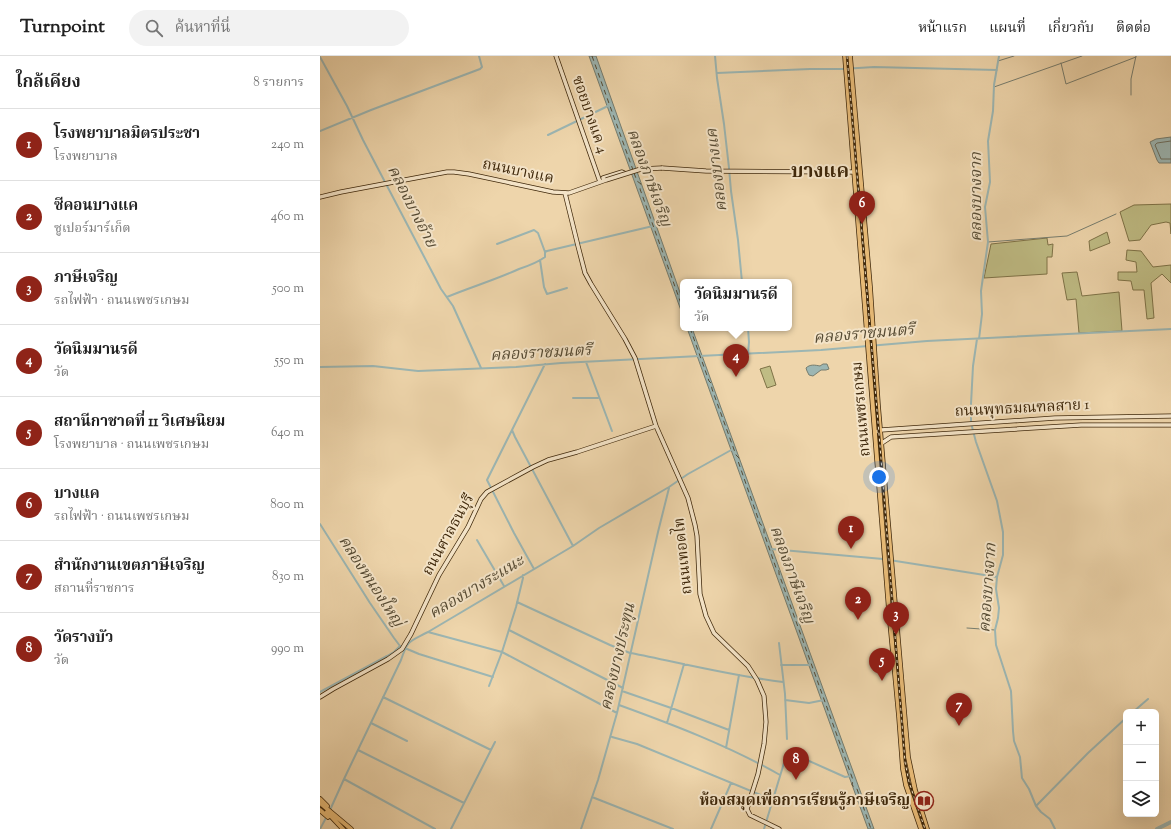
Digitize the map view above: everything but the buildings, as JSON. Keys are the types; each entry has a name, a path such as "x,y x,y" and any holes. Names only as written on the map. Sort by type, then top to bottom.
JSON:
{"main road":[{"name":"ซอยบางแค 4","path":"556,56 600,182"},
{"name":"ถนนเพชรเกษม","path":"845,56 894,673 899,716 902,769 921,829"},
{"name":"ถนนเพชรเกษม","path":"850,56 908,757 915,790 927,829"},
{"path":"854,172 858,169 860,164"},
{"name":"ถนนบางแค","path":"320,198 341,192 387,183 454,172 544,191 565,193 641,169 662,168 706,171 854,172"},
{"path":"622,172 624,174 623,176 606,182 600,182 602,179 622,172"},
{"name":"ถนนเทอดไท","path":"565,193 585,273 636,360 656,426 688,498 698,544 700,594 705,612 714,633 744,661 757,680 764,696 765,732 753,793 747,809 748,814 780,829"},
{"path":"1122,425 1126,422 1124,416"},
{"path":"1136,416 1131,418 1131,421 1132,424 1136,425"},
{"name":"ถนนพุทธมณฑลสาย 1","path":"876,432 881,430 1055,418 1171,416"},
{"name":"ถนนพุทธมณฑลสาย 1","path":"882,443 891,437 963,432 1081,425 1171,425"},
{"name":"ถนนศาลธนบุรี","path":"320,697 388,659 403,648 439,575 485,494 548,460 656,426"},
{"path":"887,430 885,435 891,437"},
{"path":"881,504 887,504"},
{"path":"320,799 328,812"},
{"path":"320,803 335,818 343,829"},
{"path":"320,806 351,829"},
{"path":"320,810 328,812"}],"shaded area":[{"path":"1171,204 1171,234 1170,223 1166,222 1151,225 1140,240 1129,241 1120,212 1134,205"},
{"path":"1107,232 1110,243 1090,251 1089,241"},
{"path":"1047,238 1048,245 1053,244 1052,257 1047,257 1047,274 984,278 991,244"},
{"path":"1127,250 1141,251 1153,267 1171,265 1171,283 1162,274 1151,283 1154,318 1147,319 1144,290 1133,290 1131,281 1118,280 1118,272 1137,272 1136,262 1126,260"},
{"path":"1077,272 1082,296 1119,292 1122,331 1079,333 1076,299 1067,300 1062,273"},
{"path":"770,366 776,385 767,388 760,369"}],"water":[{"path":"589,56 596,56 680,293 680,308"},
{"path":"1171,137 1171,163 1159,163 1150,142 1156,139"},
{"path":"688,331 693,331 874,829 868,829"},
{"path":"827,364 829,369 821,370 813,376 809,375 806,368 813,365 820,366"}],"waterway":[{"path":"320,131 480,69 482,67 479,56"},
{"name":"คลองบางแค","path":"715,56 742,279"},
{"name":"คลองบางจาก","path":"979,339 982,314 981,291 988,242 985,207 990,182 988,141 993,111 994,85 999,56"},
{"path":"998,61 1014,56"},
{"path":"994,87 1082,56"},
{"path":"1131,95 1131,79 1136,56"},
{"name":"คลองบางอ้าย","path":"320,57 347,106 363,140 441,289 453,306 481,368"},
{"path":"1061,63 1066,84 1136,57"},
{"path":"717,73 874,67 997,70"},
{"path":"548,135 610,105"},
{"path":"988,242 1067,236 1116,214"},
{"name":"คลองภาษีเจริญ","path":"447,297 536,263 545,257 545,252 547,251 653,226"},
{"path":"497,244 534,230 538,233 545,252"},
{"path":"540,260 544,287 547,294 567,288"},
{"name":"คลองบางแค","path":"320,367 373,366 418,371 516,367 561,363 821,350 927,341 1171,329"},
{"name":"คลองบางแค","path":"748,331 748,354"},
{"name":"คลองบางจาก","path":"977,339 973,366 971,423 976,442 997,501 1003,532 1003,555 997,577 996,589 999,608 995,630 996,645 1011,691 1014,741 1020,757 1022,778 1029,789 1036,806 1050,819 1055,829"},
{"name":"คลองราชมนตรี","path":"586,362 612,431"},
{"name":"คลองบางอ้าย","path":"534,569 487,480 545,364"},
{"path":"573,398 598,398"},
{"path":"512,430 573,546"},
{"name":"คลองบางระแนะ","path":"330,810 410,642 573,546 599,528 669,487 688,474 733,449"},
{"name":"คลองบางประทุน","path":"581,829 598,780 617,713 669,488"},
{"name":"คลองหนองใหญ่","path":"320,524 370,603 400,646 419,654 493,677"},
{"path":"477,540 504,586"},
{"name":"คลองภาษีเจริญ","path":"771,549 883,559 997,577"},
{"path":"489,686 502,652 516,607 523,575"},
{"path":"517,602 630,653"},
{"path":"967,628 995,630"},
{"path":"509,630 623,688"},
{"path":"428,632 502,652 617,713"},
{"path":"779,643 785,694 787,739"},
{"path":"320,692 394,652 400,646"},
{"path":"631,653 726,673 783,682"},
{"path":"667,723 684,664"},
{"path":"781,665 810,665"},
{"path":"726,748 739,675"},
{"path":"622,691 729,730"},
{"path":"383,697 491,750"},
{"path":"1136,709 1148,699"},
{"path":"785,700 809,703 824,700"},
{"path":"619,705 681,728 721,745 780,775"},
{"path":"1037,805 1088,753 1123,721"},
{"path":"371,723 407,741"},
{"path":"612,737 637,744 773,800"},
{"path":"451,829 495,742"},
{"path":"358,750 464,803"},
{"path":"764,829 787,753 789,752 845,777 851,776"},
{"path":"344,779 435,829"},
{"path":"711,829 731,783"},
{"path":"592,797 673,829"},
{"name":"คลองบางระแนะ","path":"320,829 327,816"},
{"path":"1157,829 1171,822"}],"ferry route":[{"path":"592,56 633,170"},
{"path":"634,173 637,181 641,184 640,189 680,301"},
{"path":"691,331 736,455 739,458 738,461 760,524 764,527 764,533 776,568 779,571 853,780 852,785 857,789 871,829"}],"railway":[{"path":"847,56 905,762 909,782 925,829"}],"place":[{"name":"บางแค","path":"862,224"},
{"name":"วัดนิมมานรดี","path":"736,377"},
{"name":"โรงพยาบาลมิตรประชา","path":"851,549"},
{"name":"ซีคอนบางแค","path":"858,620"},
{"name":"ภาษีเจริญ","path":"896,635"},
{"name":"สถานีกาชาดที่ 11 วิเศษนิยม","path":"882,681"},
{"name":"สำนักงานเขตภาษีเจริญ","path":"959,726"},
{"name":"วัดรางบัว","path":"796,780"},
{"name":"ห้องสมุดเพื่อการเรียนรู้ภาษีเจริญ","path":"924,801"}],"district":[{"name":"บางแค","path":"820,172"}]}
